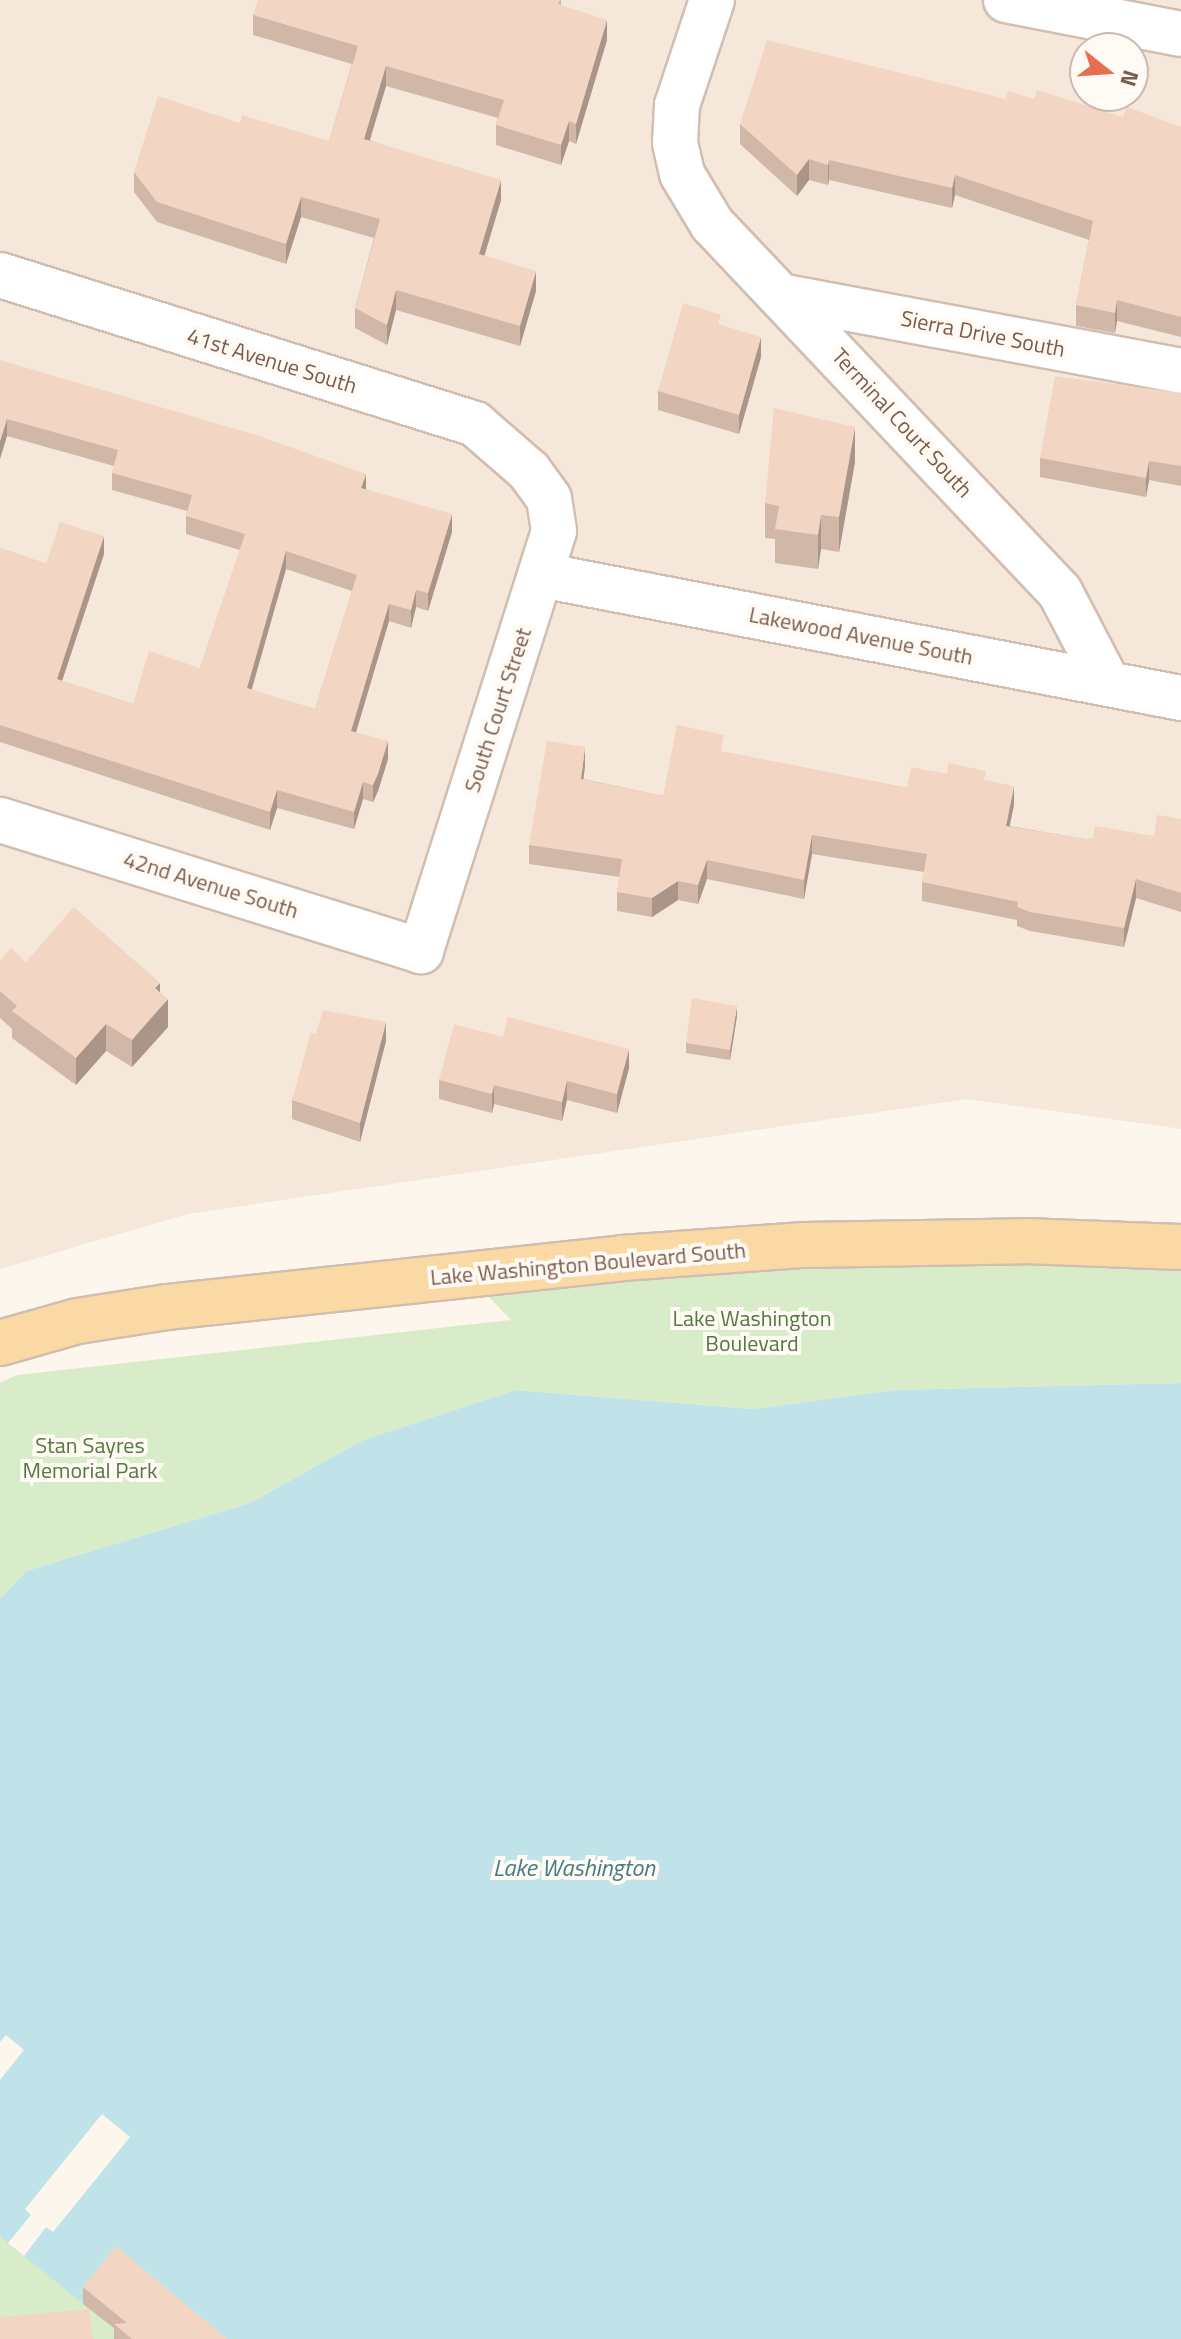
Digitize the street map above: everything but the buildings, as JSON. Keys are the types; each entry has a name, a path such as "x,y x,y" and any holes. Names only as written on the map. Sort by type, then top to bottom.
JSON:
{"main road":[{"name":"Lake Washington Boulevard South","path":"0,1343 78,1321 167,1307 622,1258 805,1245 1025,1241 1181,1247"}],"street":[{"name":"Terminal Court South","path":"712,0 677,105 675,143 682,174 712,224 786,297 1060,592 1086,633 1107,682"},
{"path":"1006,0 1181,34"},
{"name":"41st Avenue South","path":"0,275 475,424 529,471"},
{"name":"Sierra Drive South","path":"786,297 1181,371"},
{"name":"South Court Street","path":"421,951 554,531 549,499 529,471"},
{"name":"Lakewood Avenue South","path":"541,575 1181,698"},
{"name":"42nd Avenue South","path":"0,820 421,951"}],"shaded area":[{"path":"0,0 1181,0 1181,1129 967,1099 188,1214 0,1269"}],"green space":[{"path":"1181,1247 1181,1383 897,1390 752,1409 515,1390 363,1440 250,1503 26,1571 0,1599 0,1383 17,1375 511,1320 467,1274"},
{"path":"0,2237 16,2249 127,2339 0,2339"}],"water":[{"name":"Lake Washington","path":"1181,1383 1181,2339 127,2339 0,2237 0,1599 26,1571 250,1503 363,1440 515,1390 752,1409 896,1390"}],"pier":[{"path":"6,2035 24,2050 0,2080 0,2042"},
{"path":"102,2114 130,2137 53,2232 46,2227 24,2256 8,2243 31,2215 25,2209"}],"park label":[{"name":"Lake Washington Boulevard","path":"752,1330"},
{"name":"Stan Sayres Memorial Park","path":"90,1458"}]}
